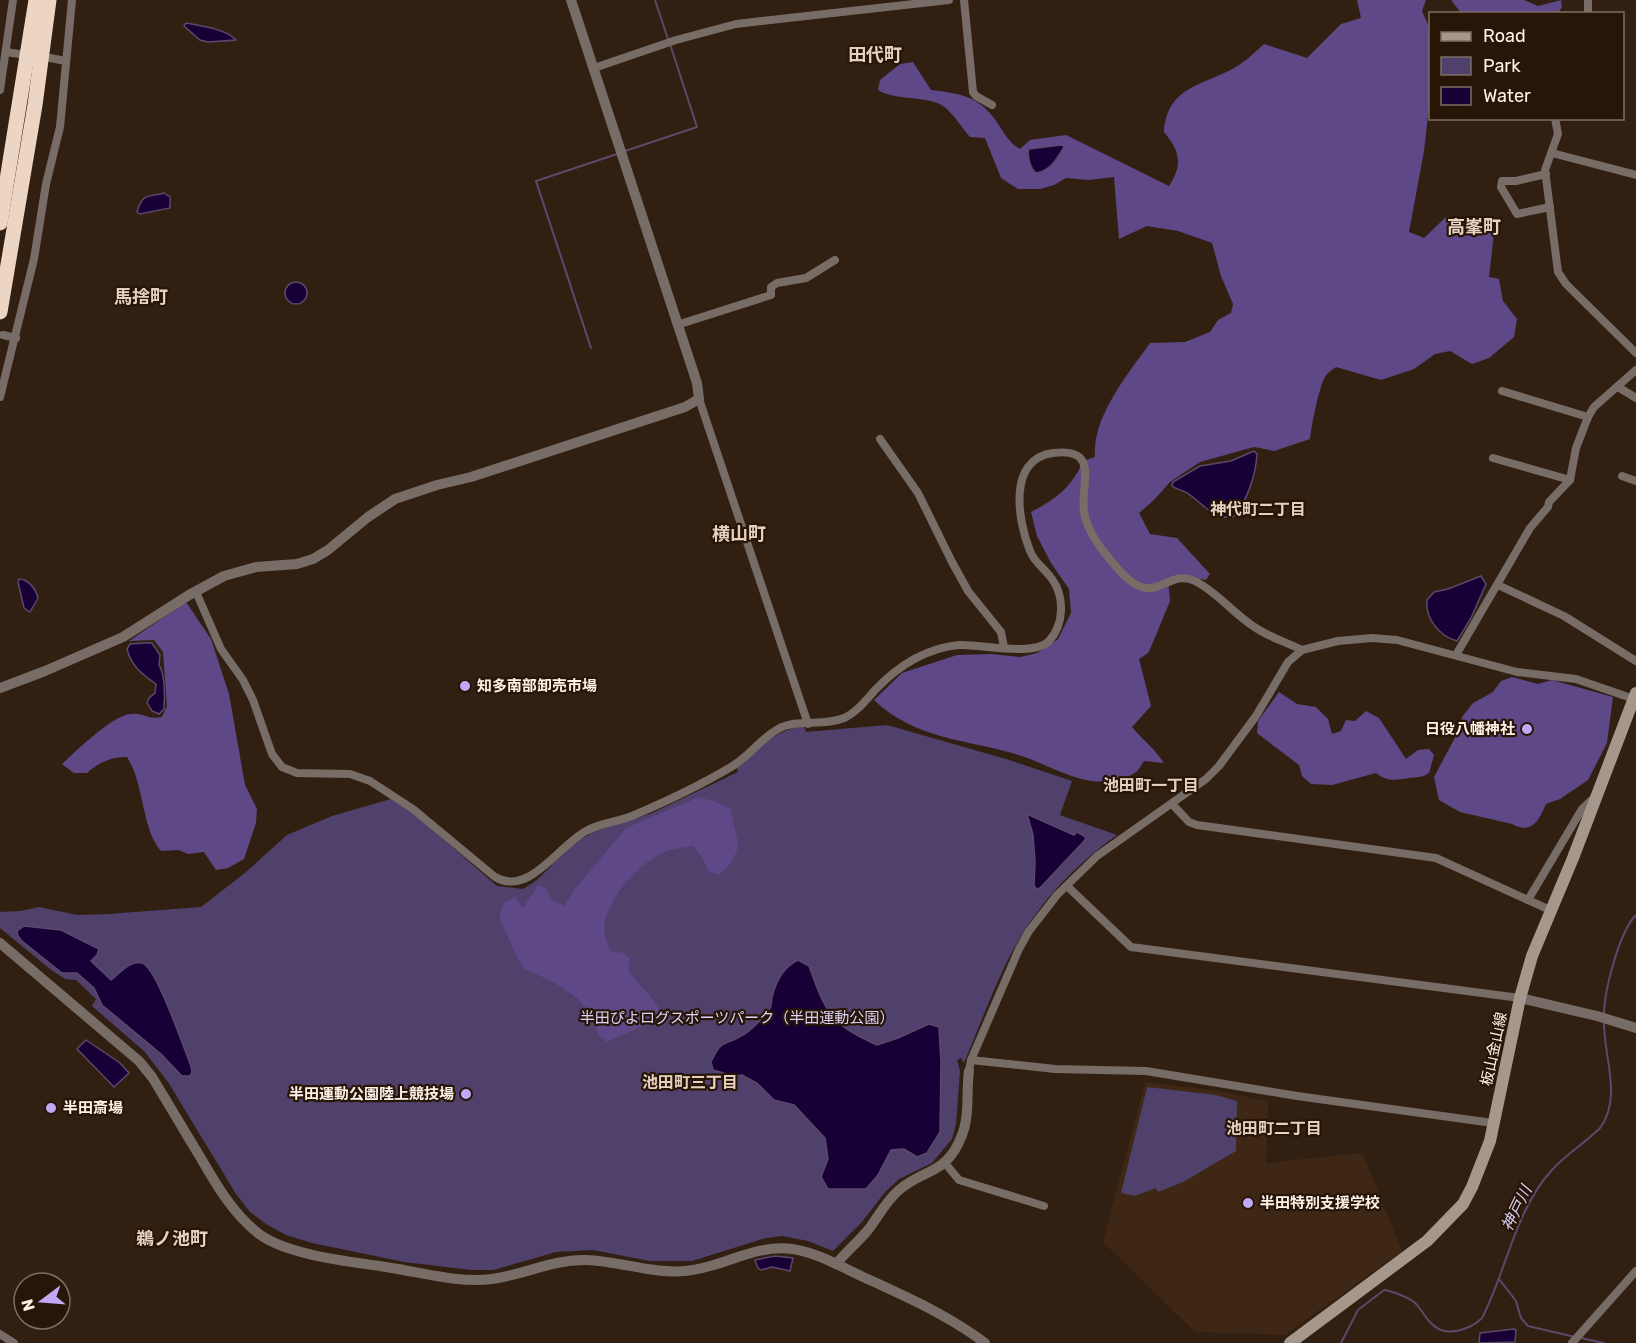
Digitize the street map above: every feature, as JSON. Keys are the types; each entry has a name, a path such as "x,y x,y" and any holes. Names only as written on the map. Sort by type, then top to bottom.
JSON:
{"highway":[{"path":"0,223 36,0"},
{"path":"0,312 35,105 49,0"}],"main road":[{"name":"板山金山線","path":"1290,1343 1441,1229 1462,1204 1472,1187 1484,1162 1520,998 1532,956 1634,702"}],"street":[{"path":"0,90 13,0"},
{"path":"0,397 34,260 48,173 60,127 72,0"},
{"path":"571,0 697,383 699,399 808,724"},
{"path":"594,68 676,40 736,24 949,0"},
{"path":"964,0 974,92 976,96 992,105"},
{"path":"6,52 19,54"},
{"path":"50,58 66,61"},
{"path":"1555,120 1558,134 1545,170 1556,264 1560,276 1591,310 1636,353"},
{"path":"1552,153 1636,175"},
{"path":"1546,174 1516,181 1505,180 1502,181 1501,187 1516,214 1550,207"},
{"path":"677,325 771,296 771,287 777,283 806,278 835,260"},
{"path":"3,334 16,338"},
{"path":"1456,655 1530,528 1548,507 1549,502 1570,480 1576,448 1594,407 1636,370"},
{"path":"1618,387 1636,398"},
{"path":"1503,391 1588,417"},
{"path":"0,688 45,672 123,637 217,579 241,570 297,564 313,559 328,550 382,507 410,493 471,477 685,407 699,399"},
{"path":"880,439 918,493 968,591 1001,632 1005,647"},
{"path":"196,592 221,649 243,680 253,700 272,754 282,767 297,773 350,774 370,781 413,809 495,877 508,882 522,881 531,876 588,829 628,817 668,800 732,767 778,729 791,725 822,724 850,715 892,674 920,656 959,645 1032,649 1041,647 1049,641 1059,624 1062,608 1060,596 1053,580 1030,551 1019,506 1019,489 1022,478 1033,461 1051,453 1072,453 1081,456 1086,482 1084,514 1091,532 1119,570 1136,586 1145,589 1177,580 1195,581 1251,626 1302,650"},
{"path":"1493,458 1570,480"},
{"path":"1622,476 1636,480"},
{"path":"1498,585 1564,616 1636,661"},
{"path":"836,1264 867,1231 899,1190 945,1163 958,1145 963,1132 970,1065 1019,949 1036,921 1097,856 1172,804 1219,766 1256,716 1288,662 1302,650 1338,641 1372,638 1397,640 1517,672 1576,679 1634,702"},
{"path":"1528,900 1582,809 1595,796"},
{"path":"1172,804 1189,822 1197,825 1436,858 1550,910"},
{"path":"1067,886 1131,946 1520,998 1609,1019 1636,1028"},
{"path":"0,943 139,1061 152,1077 228,1203 262,1236 283,1246 332,1258 467,1281 493,1279 571,1261 587,1260 667,1272 687,1271 766,1249 790,1249 804,1251 836,1264 940,1314 979,1341"},
{"path":"970,1065 1146,1071 1297,1096 1493,1123"},
{"path":"945,1163 959,1180 1044,1206"},
{"path":"1575,1341 1636,1270"},
{"path":"0,1334 14,1343"}],"shaded area":[{"path":"1357,0 1426,0 1422,11 1429,27 1429,107 1424,151 1409,232 1424,238 1446,217 1494,233 1489,277 1499,279 1503,301 1517,319 1514,337 1489,358 1472,364 1450,351 1435,354 1414,369 1381,380 1336,367 1327,374 1323,382 1310,439 1274,451 1254,447 1200,462 1170,482 1139,513 1150,534 1177,538 1210,574 1206,580 1187,576 1168,579 1170,601 1148,653 1139,659 1151,706 1132,727 1164,763 1144,761 1132,775 1121,779 1096,782 1002,750 926,731 908,724 891,713 874,700 902,673 957,655 991,654 1020,657 1037,653 1058,639 1071,613 1069,589 1051,563 1037,536 1031,512 1062,491 1074,478 1083,461 1095,457 1099,427 1105,412 1122,382 1150,343 1185,342 1210,332 1218,320 1231,313 1233,304 1221,276 1212,243 1178,231 1147,226 1119,239 1114,177 1088,180 1066,178 1040,189 1018,189 1001,178 985,138 970,137 942,105 878,90 880,80 900,64 913,62 931,90 965,96 980,104 993,117 1011,142 1020,149 1030,140 1066,135 1169,186 1178,165 1178,158 1174,146 1164,132 1167,116 1172,105 1180,96 1239,65 1264,44 1307,58 1341,24 1361,18"},
{"path":"1451,0 1524,0 1538,6 1561,0 1562,7 1559,12 1460,12"},
{"path":"186,602 211,639 229,694 245,785 257,809 256,823 244,859 228,868 216,870 204,852 188,854 179,850 161,851 150,831 137,780 127,757 106,761 87,773 74,773 62,764 95,735 122,716 139,714 153,718 162,717 167,706 163,652 154,640 129,641"},
{"path":"1512,677 1538,684 1552,680 1613,697 1607,743 1588,780 1560,799 1546,804 1534,824 1525,828 1460,812 1439,800 1434,777 1458,732 1462,717 1473,703 1493,692 1501,681"},
{"path":"1279,692 1297,704 1316,707 1328,719 1332,734 1341,731 1346,720 1355,721 1366,711 1379,718 1406,759 1418,750 1429,749 1434,755 1429,773 1424,776 1396,780 1384,778 1376,773 1332,785 1311,784 1302,776 1299,765 1257,733 1258,721"},
{"path":"699,797 731,809 738,843 736,852 728,866 718,875 708,871 703,858 693,846 670,850 637,871 618,893 606,916 604,928 610,951 624,953 629,958 629,972 660,1008 655,1023 644,1025 607,1042 598,1034 591,1014 577,998 553,982 525,969 499,917 504,903 515,897 523,908 538,885 545,888 553,901 564,906 575,889 626,828"},
{"name":"半田特別支援学校","path":"1145,1082 1217,1091 1268,1101 1266,1163 1362,1153 1402,1251 1285,1335 1195,1332 1103,1242"}],"green space":[{"name":"半田ぴよログスポーツパーク（半田運動公園）","path":"887,725 1006,759 1072,781 1060,815 1117,835 1061,883 1033,918 1012,951 964,1063 961,1058 957,1060 960,1071 956,1124 952,1139 932,1163 899,1179 885,1192 862,1222 833,1251 808,1241 782,1236 766,1238 692,1261 650,1261 593,1250 556,1252 493,1270 472,1270 404,1262 312,1243 286,1235 250,1212 236,1194 168,1082 144,1051 92,1006 96,999 76,980 65,979 50,969 0,928 0,912 39,907 77,915 201,907 246,872 287,835 332,816 391,799 412,812 497,886 523,889 537,880 575,842 596,831 650,814 738,772 736,766 767,741 784,731 804,726 806,732"},
{"path":"1147,1087 1216,1095 1237,1101 1236,1151 1183,1182 1158,1192 1156,1188 1134,1196 1121,1193"}],"water":[{"path":"186,23 220,31 236,40 208,42 200,40 184,26"},
{"path":"1062,145 1064,147 1049,167 1041,172 1034,171 1029,161 1029,149"},
{"path":"164,193 170,197 170,208 140,214 137,212 141,201"},
{"path":"292,282 300,282 307,289 307,297 300,304 292,304 285,297 285,289"},
{"path":"1254,451 1257,454 1253,479 1243,504 1233,517 1214,514 1188,493 1172,486 1173,482 1200,466 1231,461"},
{"path":"1481,576 1486,584 1471,618 1457,641 1450,639 1439,631 1431,620 1427,600 1434,592"},
{"path":"19,579 33,588 38,598 30,612 24,608"},
{"path":"152,643 160,655 159,665 163,680 164,709 159,714 152,711 147,703 155,693 156,684 135,665 127,649 130,644"},
{"path":"1027,814 1074,835 1077,832 1086,839 1037,889 1034,886 1033,835"},
{"path":"24,926 61,930 99,949 91,961 111,980 133,964 142,963 148,968 162,992 176,1027 191,1066 190,1076 182,1076 161,1054 102,1005 94,988 77,973 62,973 22,941 17,931"},
{"path":"798,960 809,966 820,995 832,1015 839,1023 861,1038 877,1045 929,1024 939,1027 940,1132 927,1153 917,1157 904,1149 891,1150 878,1175 866,1189 828,1189 821,1177 828,1159 825,1138 794,1105 774,1100 757,1083 742,1075 734,1076 713,1070 711,1062 718,1049 748,1031 763,1017 771,1007 772,997 781,975 788,966"},
{"path":"86,1040 120,1063 129,1073 114,1087 77,1049"},
{"path":"775,1256 793,1258 790,1271 772,1267 761,1270 758,1268 755,1260"},
{"path":"1516,1330 1515,1342 1479,1343 1480,1333"}],"waterway":[{"path":"655,0 668,39"},
{"path":"625,151 697,127 670,44"},
{"path":"591,348 536,181 617,154"},
{"name":"神戸川","path":"1604,1016 1607,992 1618,948 1636,915"},
{"name":"神戸川","path":"1341,1343 1358,1310 1384,1290 1399,1294 1414,1302 1432,1324 1444,1331 1464,1329 1482,1318 1528,1204 1551,1171 1600,1128 1607,1116 1611,1090 1604,1021"},
{"path":"1499,1279 1516,1301 1521,1318 1528,1326 1575,1337"},
{"path":"1581,1338 1604,1343"}],"place":[{"name":"知多南部卸売市場","path":"465,686"},
{"name":"日役八幡神社","path":"1527,729"},
{"name":"半田運動公園陸上競技場","path":"466,1094"},
{"name":"半田斎場","path":"51,1108"},
{"name":"半田特別支援学校","path":"1248,1203"}],"district":[{"name":"田代町","path":"875,55"},
{"name":"高峯町","path":"1474,227"},
{"name":"馬捨町","path":"141,297"},
{"name":"神代町二丁目","path":"1258,509"},
{"name":"横山町","path":"739,534"},
{"name":"池田町一丁目","path":"1151,785"},
{"name":"池田町三丁目","path":"690,1082"},
{"name":"池田町二丁目","path":"1274,1128"},
{"name":"鵜ノ池町","path":"172,1239"}]}
